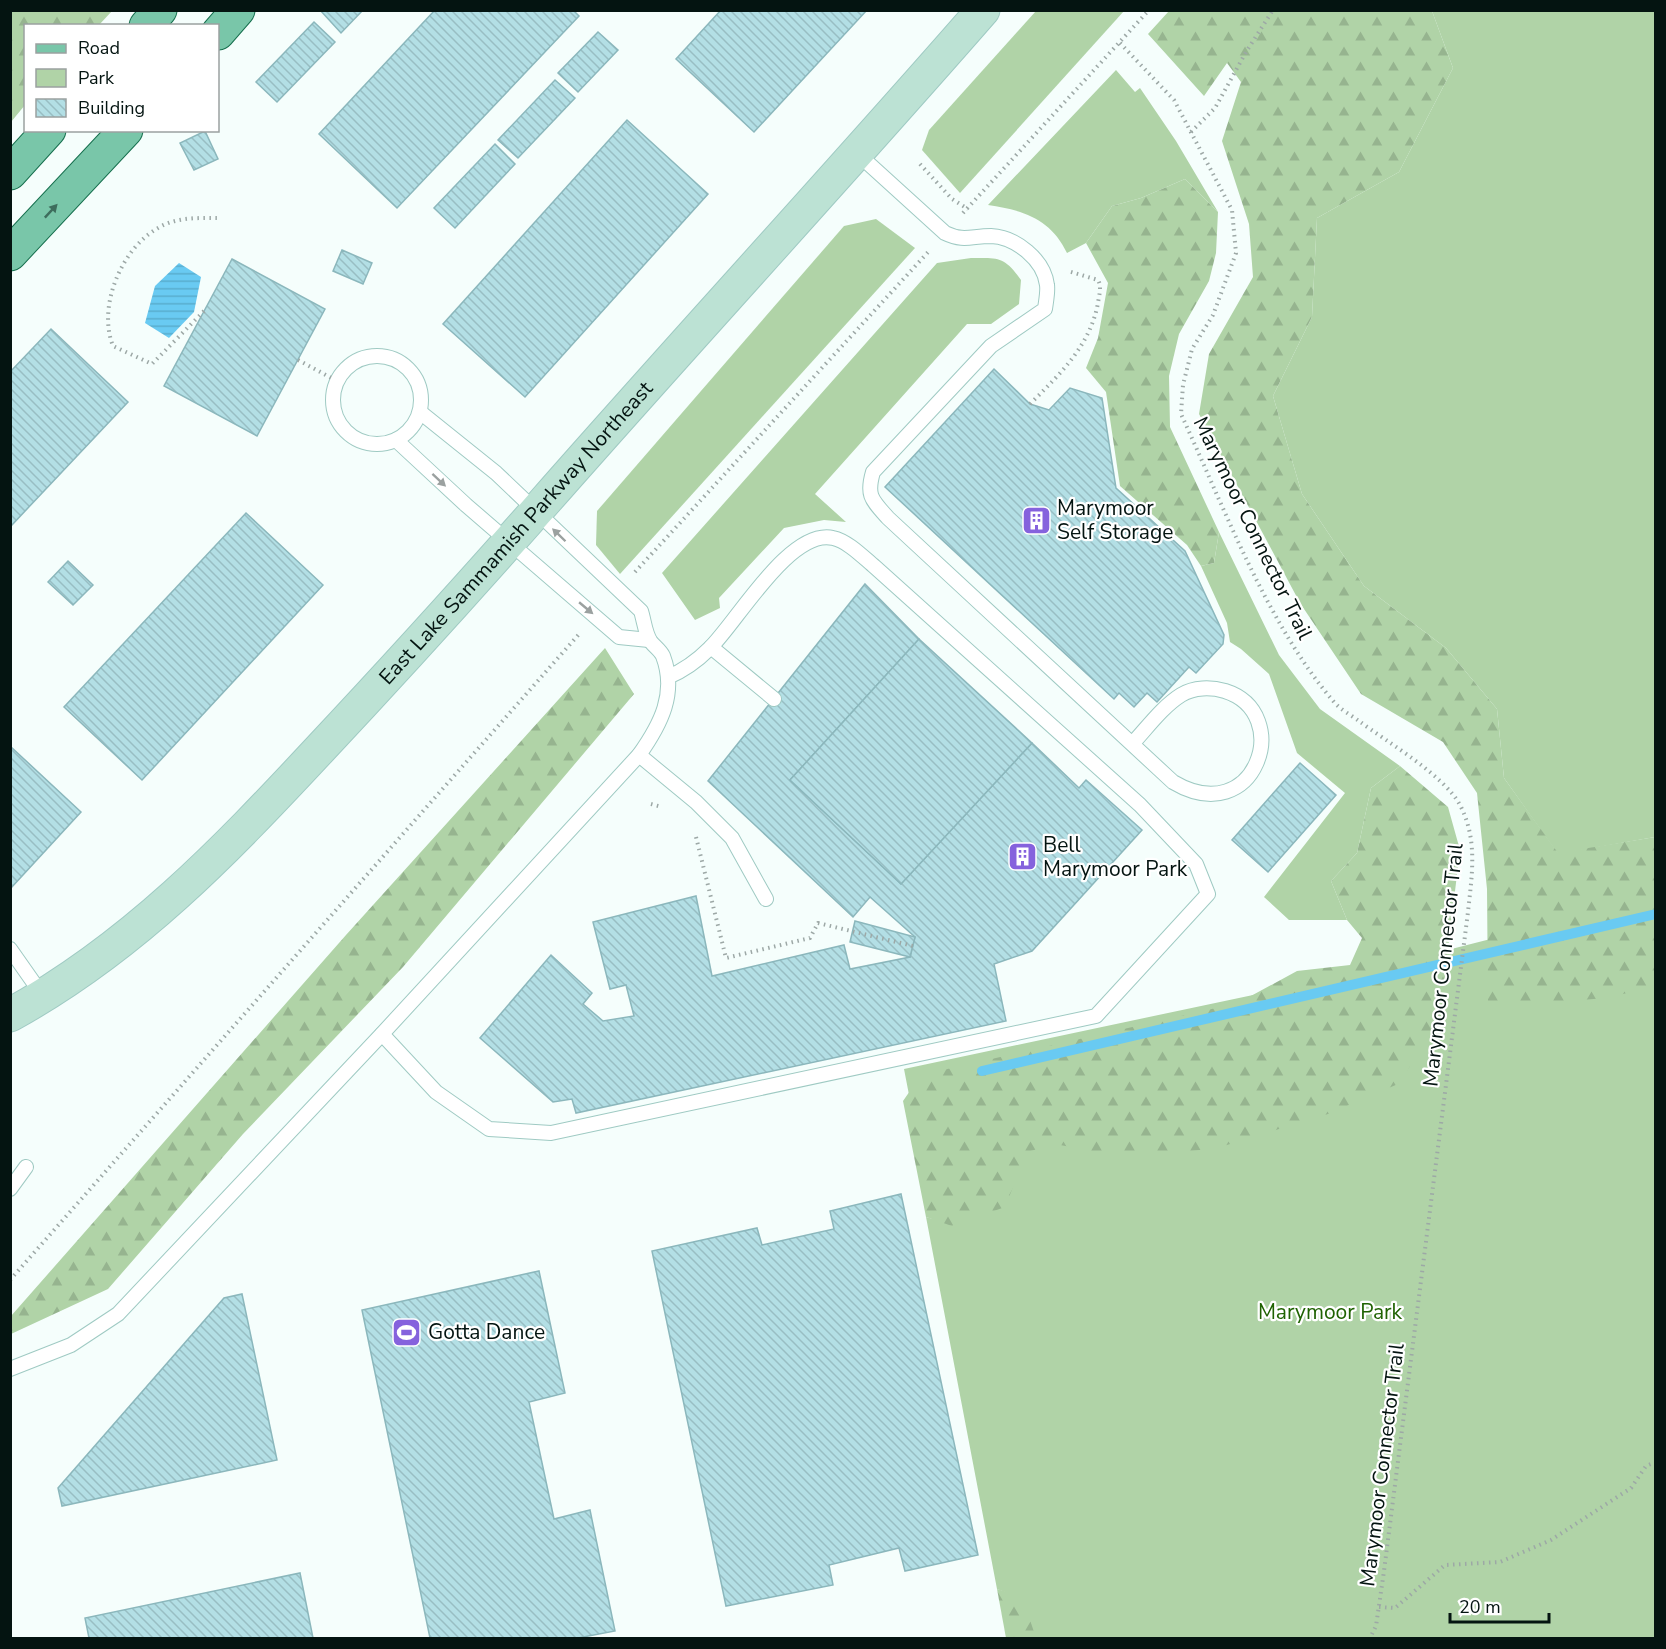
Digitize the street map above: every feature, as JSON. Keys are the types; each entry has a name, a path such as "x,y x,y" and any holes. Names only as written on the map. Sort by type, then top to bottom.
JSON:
{"main road":[{"path":"148,24 160,10"},
{"path":"219,32 238,10"},
{"name":"East Lake Sammamish Parkway Northeast","path":"10,1015 43,996 150,920 231,844 379,686 536,512 858,154 983,10"},
{"path":"10,173 47,132"},
{"path":"10,254 124,132"}],"lane":[{"path":"858,154 945,233 959,240 993,236 1016,244 1039,261 1047,285 1045,309 991,346 873,472 869,488 873,501 1173,783 1188,791 1204,795 1222,794 1239,786 1252,773 1260,756 1262,738 1257,720 1247,704 1233,693 1215,688 1197,688 1182,694 1169,705 1132,744"},
{"path":"385,356 400,362 411,372 418,385 420,412 411,431 396,440 371,444 357,440 346,432 337,420 333,407 333,392 346,368 357,360 385,356"},
{"path":"10,1369 71,1345 118,1314 382,1034 546,853 639,755 653,735 668,704 668,677 662,653 649,640 642,611 496,473 420,412"},
{"path":"396,440 508,543 619,637 649,640"},
{"path":"382,1034 436,1092 489,1129 551,1133 1096,1016 1208,894 1196,864 1140,805 875,567 833,538 812,539 782,561 711,647 688,668 668,677"},
{"path":"711,647 774,699"},
{"path":"639,755 726,831 766,898"},
{"path":"10,949 43,996"},
{"path":"10,1189 26,1167"}],"path":[{"path":"963,214 1149,10"},
{"path":"1191,132 1215,108 1246,52 1273,10"},
{"name":"Marymoor Connector Trail","path":"1120,43 1174,100 1232,210 1236,253 1213,315 1192,350 1184,385 1181,414 1258,581 1305,666 1336,705 1432,774 1459,803 1472,832 1473,859 1468,912 1384,1571 1376,1626 1370,1638"},
{"path":"204,311 152,364 113,346 110,337 108,315 114,285 136,243 159,227 189,218 217,218"},
{"path":"628,580 926,255"},
{"path":"298,360 337,381"},
{"path":"10,1280 585,627"},
{"path":"1379,1607 1395,1608 1445,1565 1500,1562 1551,1540 1631,1488 1646,1467 1656,1462"}],"green space":[{"path":"11,10 112,11 100,24 24,24 24,106 11,122"},
{"path":"1036,11 1124,11 960,193 922,150 929,130"},
{"path":"1169,11 1432,11 1453,68 1399,172 1317,218 1312,317 1273,396 1302,494 1364,586 1446,648 1497,709 1504,778 1558,853 1655,837 1655,986 1607,998 1488,1007 1487,889 1477,793 1443,742 1361,694 1300,603 1199,414 1209,354 1253,277 1249,224 1222,141 1241,82 1227,63 1204,96 1148,34"},
{"path":"1432,11 1655,11 1655,837 1558,854 1504,778 1497,709 1446,648 1364,586 1302,494 1273,396 1312,317 1317,218 1399,172 1453,68"},
{"path":"1116,70 1135,92 1140,88 1176,141 1218,212 1185,179 1141,198 1112,206 1086,243 1067,253 1053,232 1035,218 1024,213 988,205"},
{"path":"1185,179 1218,212 1216,253 1209,281 1179,334 1169,376 1170,427 1219,532 1214,563 1201,566 1187,545 1120,486 1106,392 1086,368 1098,338 1108,283 1086,243 1112,206 1141,198"},
{"path":"876,219 915,248 620,574 596,545 597,511 844,226"},
{"path":"971,258 1000,260 1010,266 1021,280 1019,304 991,324 967,324 815,494 846,522 824,520 784,528 719,598 720,608 695,620 662,573 937,263"},
{"path":"1219,532 1279,655 1320,709 1400,766 1371,788 1357,853 1331,881 1347,920 1289,920 1264,897 1345,793 1297,753 1269,674 1230,642 1227,623 1201,566 1214,563"},
{"path":"605,648 634,694 403,967 243,1134 108,1289 11,1334 11,1316 346,935"},
{"path":"1400,766 1448,807 1460,850 1439,1023 1398,1084 1328,1114 1217,1148 1128,1158 1055,1144 1027,1152 1005,1207 952,1226 926,1217 903,1101 921,1075 1238,1003 1297,971 1350,965 1362,938 1347,920 1331,881 1357,853 1371,788"},
{"name":"Marymoor Park","path":"1655,897 1655,1638 1014,1638 1005,1592 997,1589 926,1217 933,1219 904,1069 1361,972"},
{"path":"997,1589 1022,1596 1036,1638 1006,1638"}],"water":[{"path":"179,263 201,277 194,312 169,338 145,323 155,286"}],"building":[{"path":"320,10 363,10 341,33"},
{"path":"435,10 573,10 579,16 397,208 319,134"},
{"path":"721,10 867,10 754,132 676,59"},
{"path":"314,22 335,42 277,102 256,82"},
{"path":"598,32 618,50 578,92 558,73"},
{"path":"555,80 575,98 518,158 498,140"},
{"path":"627,120 708,194 525,397 443,324"},
{"path":"205,132 218,159 194,170 180,143"},
{"path":"495,144 515,164 455,228 434,208"},
{"path":"342,250 372,263 363,284 333,271"},
{"path":"232,259 325,309 257,436 164,386"},
{"path":"51,329 128,402 10,527 10,372"},
{"name":"Marymoor Self Storage","path":"994,369 1030,404 1049,410 1070,388 1102,398 1116,488 1185,551 1224,635 1223,644 1196,673 1189,667 1157,702 1147,693 1134,707 1119,693 1114,699 885,487"},
{"path":"246,513 323,585 142,780 64,707"},
{"path":"68,561 93,585 73,605 48,582"},
{"name":"Bell Marymoor Park","path":"865,584 919,639 790,780 901,884 1032,743 1079,788 1086,780 1142,830 1032,951 994,964 1006,1021 576,1113 572,1099 553,1102 480,1038 551,955 592,993 583,1004 603,1021 634,1016 626,985 610,989 593,922 696,896 712,976 844,945 850,969 910,957 915,937 870,897 853,917 708,781"},
{"path":"919,639 1032,743 901,884 790,780"},
{"path":"10,746 81,812 10,889"},
{"path":"1300,763 1336,795 1268,872 1232,840"},
{"path":"855,921 915,937 910,957 850,942"},
{"path":"901,1194 978,1555 905,1571 899,1548 829,1565 833,1585 726,1606 652,1251 757,1228 762,1245 834,1229 830,1211"},
{"path":"539,1271 565,1393 529,1402 554,1519 590,1510 615,1631 578,1638 430,1638 362,1310"},
{"path":"242,1294 277,1460 62,1506 58,1488 224,1298"},
{"path":"300,1573 313,1638 89,1638 85,1618"}],"waterway":[{"path":"982,1071 1656,914"}],"place":[{"name":"Marymoor Self Storage","path":"1036,520"},
{"name":"Bell Marymoor Park","path":"1022,857"},
{"name":"Gotta Dance","path":"407,1332"}]}
